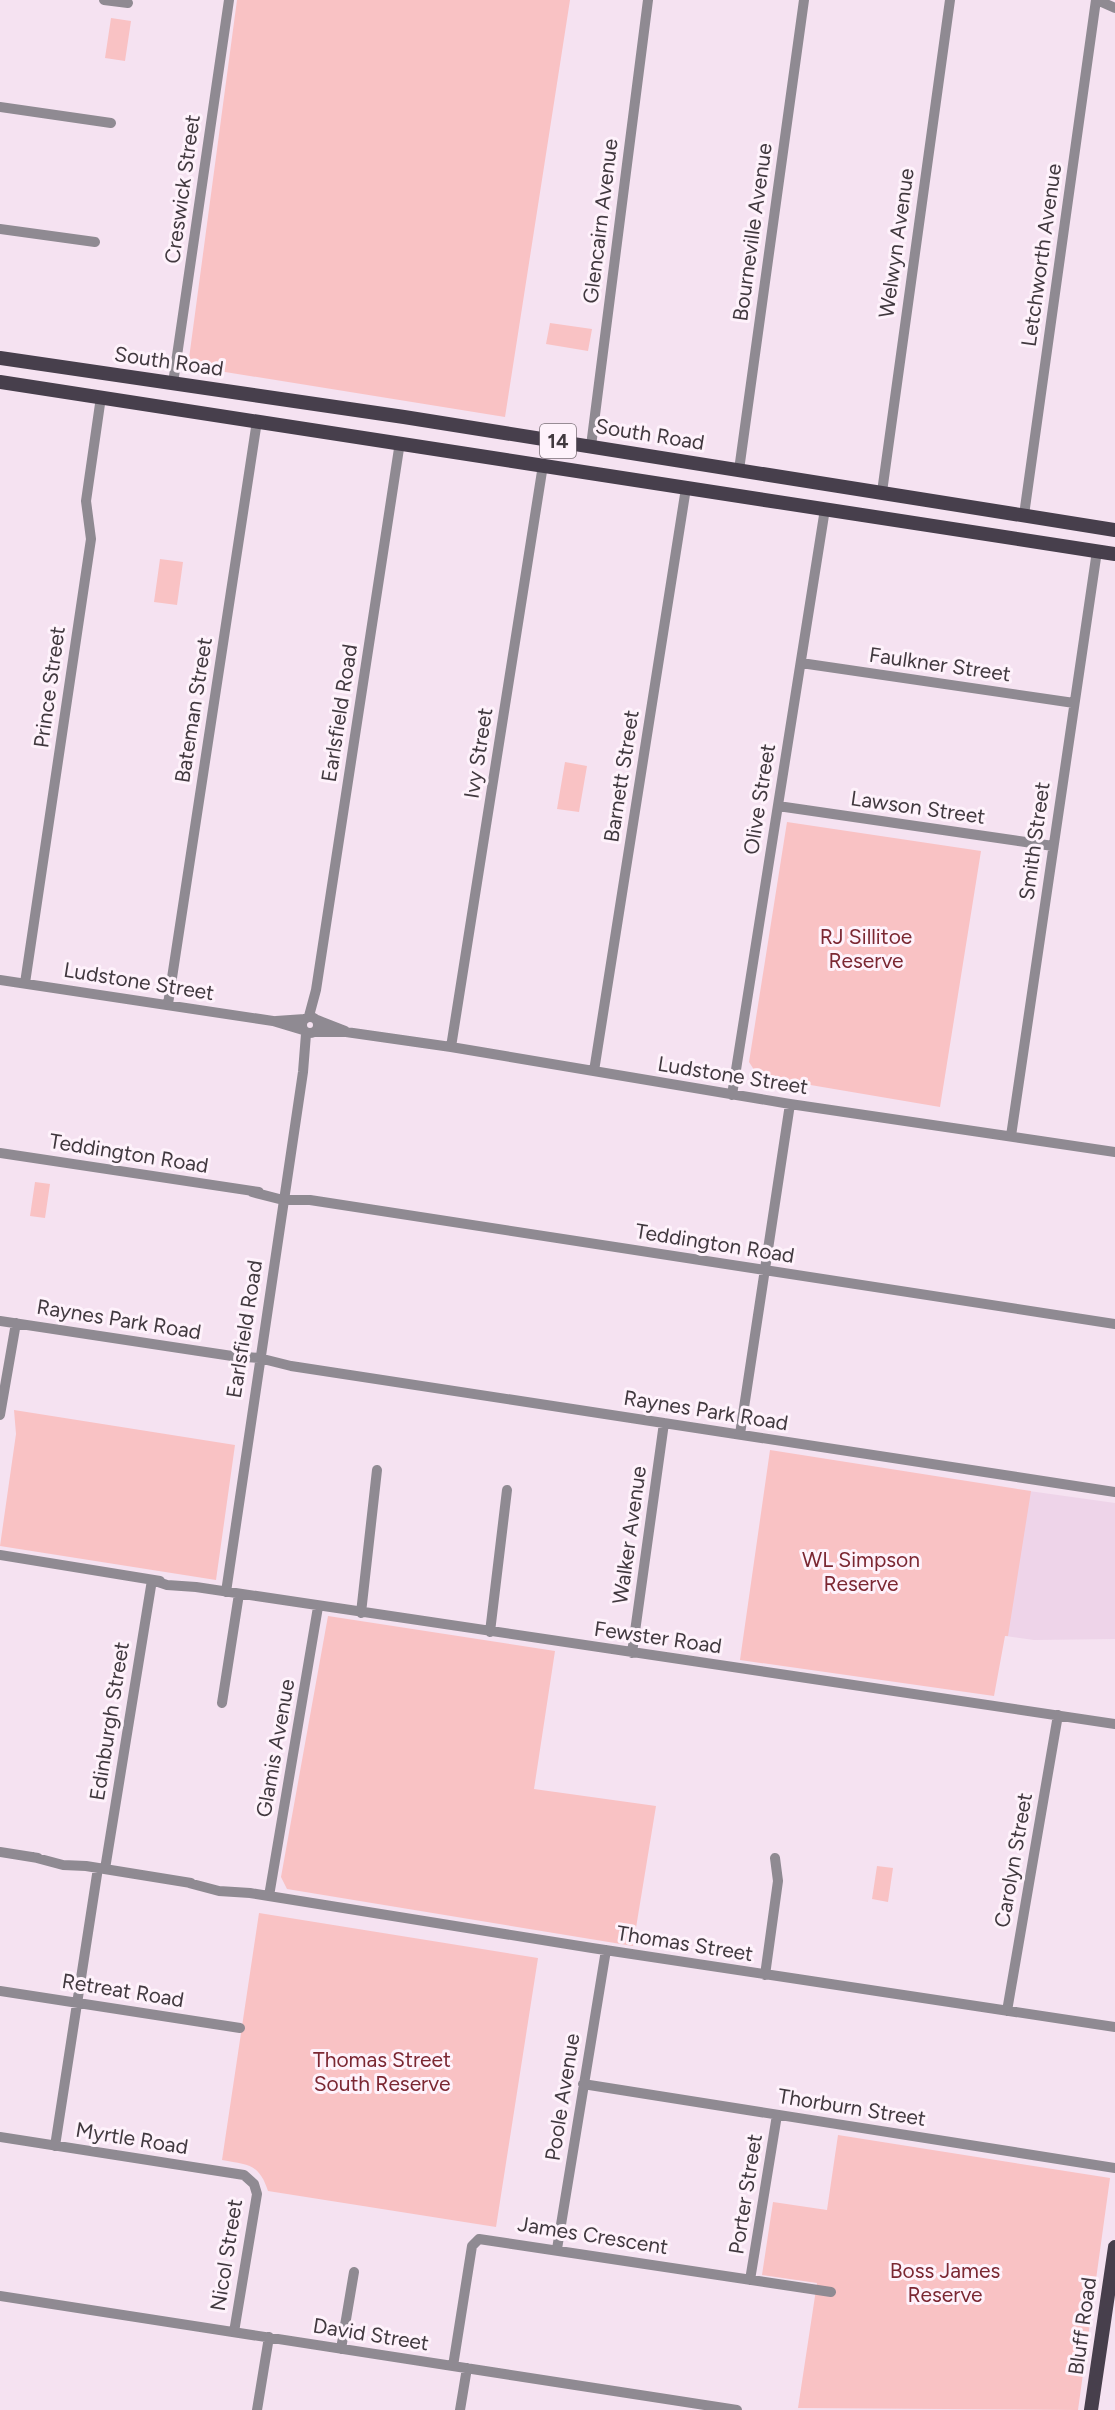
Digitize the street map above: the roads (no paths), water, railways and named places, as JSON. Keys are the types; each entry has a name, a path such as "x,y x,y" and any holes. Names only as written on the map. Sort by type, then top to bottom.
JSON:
{"main road":[{"name":"South Road","path":"0,358 404,417 1115,530"},
{"name":"14","path":"0,382 1115,554"},
{"path":"400,442 404,417"},
{"path":"825,509 829,484"},
{"name":"Bluff Road","path":"1091,2410 1109,2328 1115,2247"}],"street":[{"path":"104,0 128,3"},
{"name":"Creswick Street","path":"173,383 229,0"},
{"name":"Glencairn Avenue","path":"591,446 648,0"},
{"name":"Bourneville Avenue","path":"739,470 804,0"},
{"name":"Welwyn Avenue","path":"882,492 950,0"},
{"path":"1097,0 1115,8"},
{"name":"Letchworth Avenue","path":"1024,515 1097,0"},
{"path":"0,107 111,123"},
{"path":"0,229 95,242"},
{"name":"Prince Street","path":"25,983 91,539 86,501 101,397"},
{"name":"Bateman Street","path":"168,1004 257,421"},
{"name":"Earlsfield Road","path":"226,1592 258,1360 400,442"},
{"name":"Ivy Street","path":"451,1047 543,465"},
{"name":"Barnett Street","path":"594,1071 686,488"},
{"name":"Olive Street","path":"732,1095 825,509"},
{"name":"Smith Street","path":"1011,1137 1097,551"},
{"name":"Faulkner Street","path":"801,663 1074,703"},
{"name":"Lawson Street","path":"778,806 1053,846"},
{"name":"Ludstone Street","path":"0,980 273,1021 309,1033 346,1032 451,1047 732,1095 1115,1152"},
{"name":"Ludstone Street","path":"273,1021 312,1018 346,1032"},
{"path":"740,1434 790,1104"},
{"name":"Teddington Road","path":"0,1153 1115,1324"},
{"name":"Raynes Park Road","path":"0,1321 1115,1492"},
{"path":"0,1415 16,1323"},
{"name":"Walker Avenue","path":"632,1653 664,1423"},
{"path":"361,1613 377,1470"},
{"path":"490,1632 507,1490"},
{"name":"Fewster Road","path":"0,1555 152,1580 162,1585 196,1587 1115,1724"},
{"name":"Edinburgh Street","path":"55,2145 96,1867 152,1580"},
{"path":"222,1703 239,1594"},
{"name":"Glamis Avenue","path":"269,1896 318,1607"},
{"name":"Carolyn Street","path":"1007,2011 1058,1715"},
{"name":"Thomas Street","path":"0,1852 63,1865 96,1867 185,1882 226,1886 250,1893 606,1950 1115,2027"},
{"path":"765,1975 778,1881 775,1858"},
{"name":"Poole Avenue","path":"557,2249 606,1950"},
{"name":"Retreat Road","path":"0,1991 240,2028"},
{"name":"Thorburn Street","path":"583,2085 1115,2168"},
{"name":"Porter Street","path":"750,2280 777,2115"},
{"name":"Myrtle Road","path":"0,2137 244,2175 254,2184"},
{"name":"Nicol Street","path":"234,2332 256,2194 254,2184"},
{"name":"James Crescent","path":"453,2366 475,2242 481,2238 831,2292"},
{"path":"341,2349 354,2272"},
{"name":"David Street","path":"0,2296 737,2410"},
{"path":"257,2410 269,2337"},
{"path":"460,2410 467,2368"}],"park label":[{"name":"RJ Sillitoe Reserve","path":"866,948"},
{"name":"WL Simpson Reserve","path":"861,1571"},
{"name":"Thomas Street South Reserve","path":"382,2071"},
{"name":"Boss James Reserve","path":"945,2282"}]}
